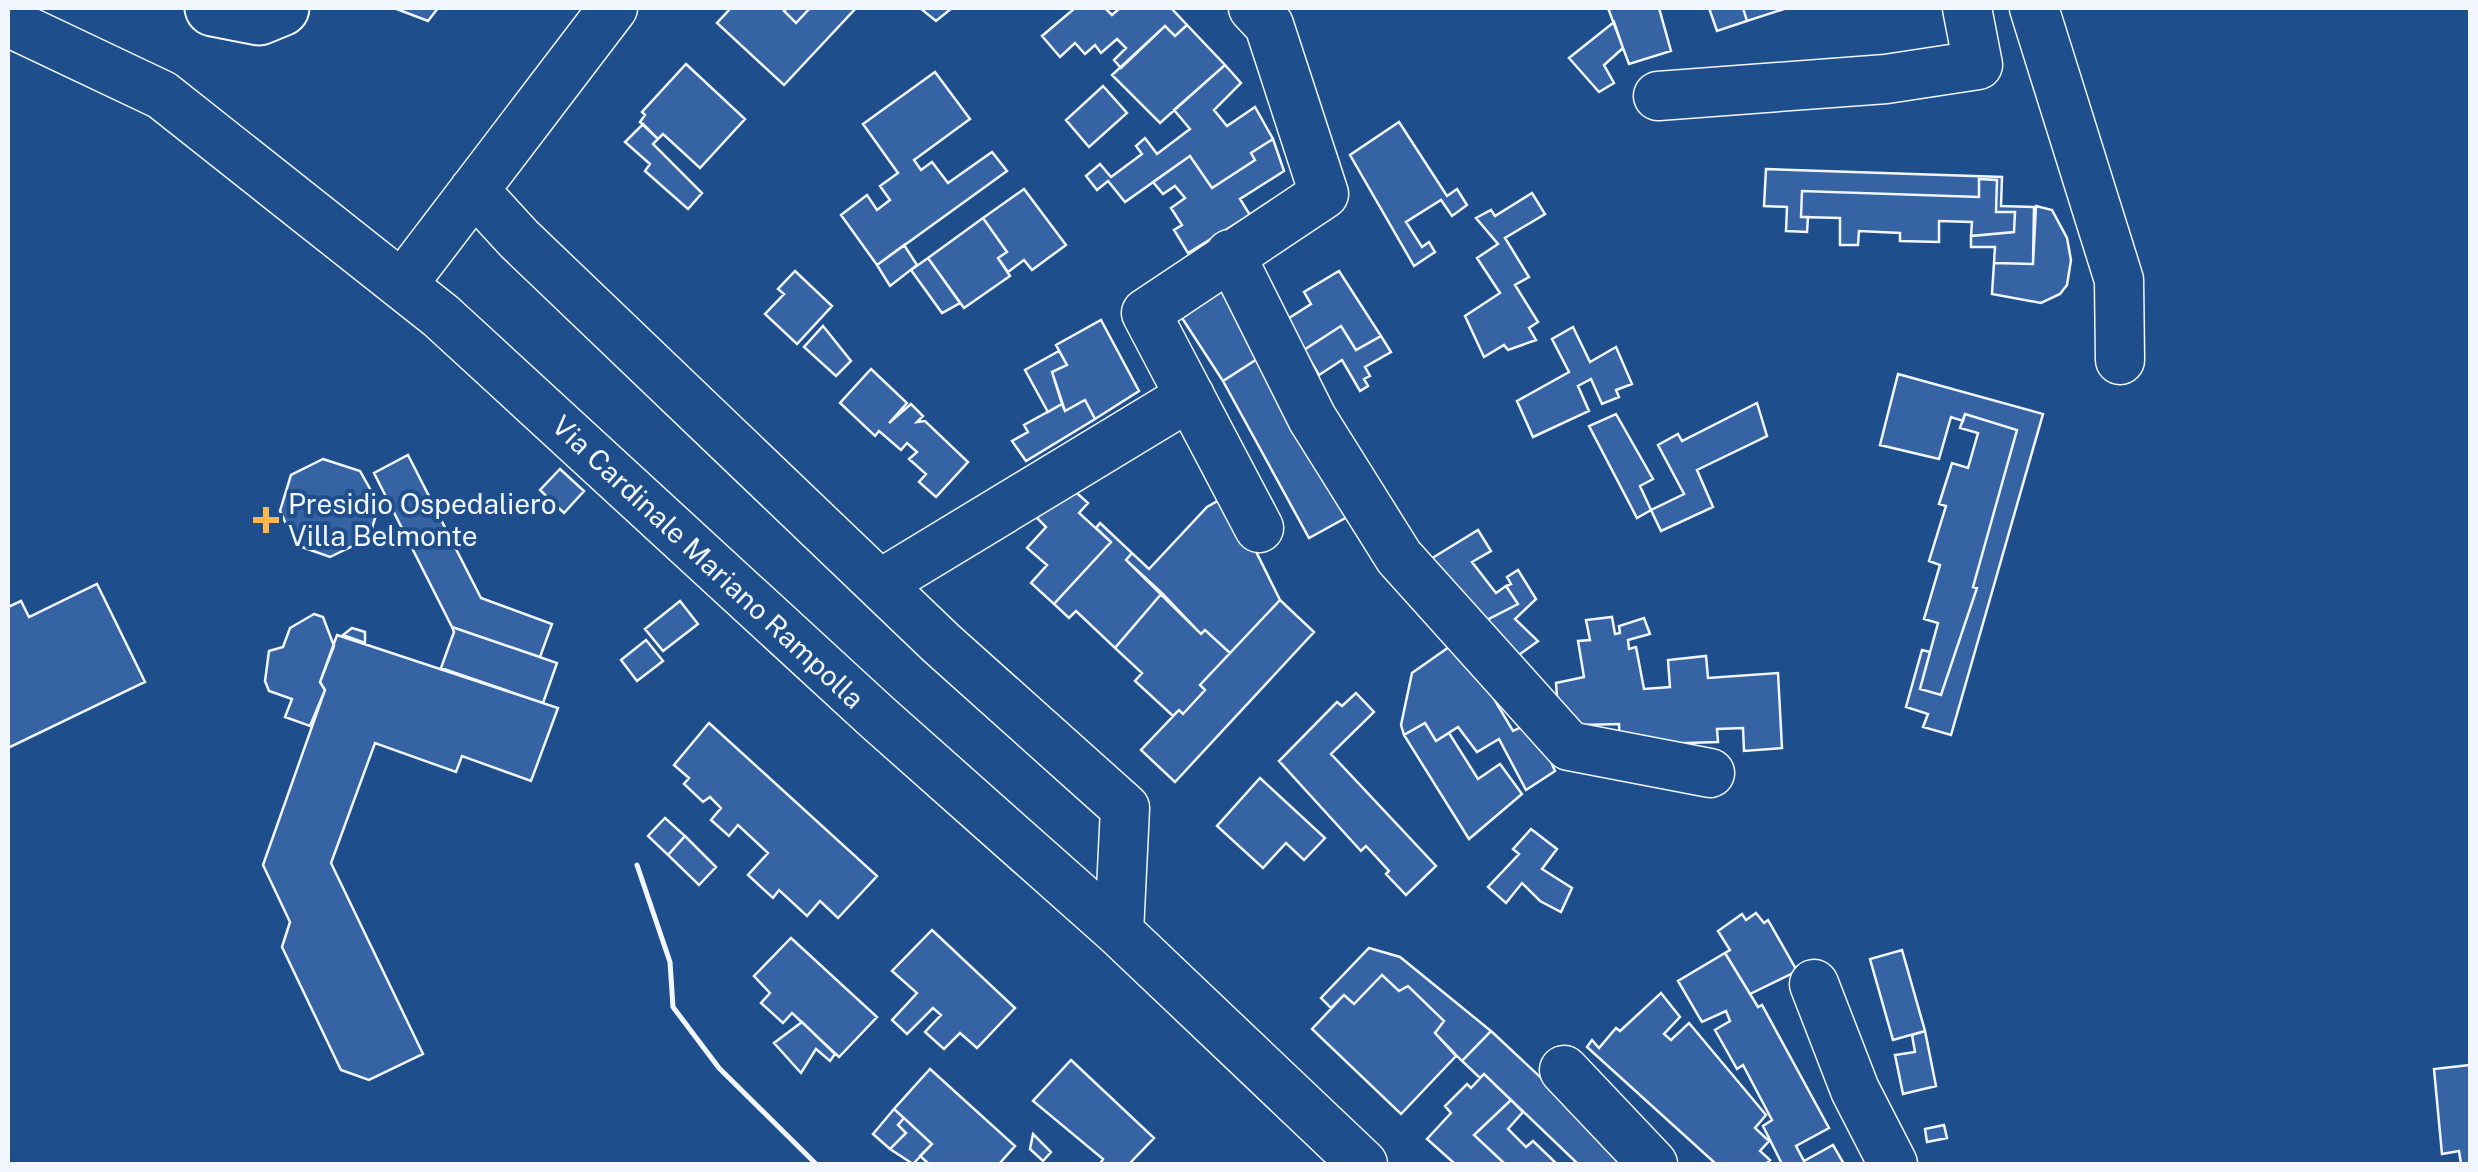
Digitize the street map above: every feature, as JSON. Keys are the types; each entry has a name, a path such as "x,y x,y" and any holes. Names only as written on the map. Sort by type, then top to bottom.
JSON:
{"main road":[{"path":"213,8 258,17 280,8"}],"street":[{"path":"402,285 613,8"},
{"path":"1252,8 1269,26 1324,194 1146,313 1259,528"},
{"path":"1658,96 1886,79 1978,65 1967,8"},
{"path":"2034,8 2120,280 2120,360"},
{"name":"Via Cardinale Mariano Rampolla","path":"8,22 162,95 402,285 1119,932 1363,1164"},
{"path":"474,190 519,239 880,584 1125,808 1119,932"},
{"path":"1230,254 1312,418 1399,557 1568,746 1710,773"},
{"path":"880,584 1190,396"},
{"path":"1814,984 1855,1090 1893,1164"},
{"path":"1564,1070 1652,1164"}],"building":[{"path":"394,8 438,8 428,21"},
{"path":"731,8 787,8 784,11 796,23 810,8 856,8 784,85 717,23"},
{"path":"810,8 796,23 784,11"},
{"path":"920,8 952,8 936,21"},
{"path":"1075,8 1105,8 1112,15 1120,8 1171,8 1187,25 1175,36 1165,26 1121,68 1114,60 1126,48 1117,39 1101,53 1095,45 1085,54 1075,43 1060,57 1042,36"},
{"path":"1608,8 1659,8 1671,51 1629,64"},
{"path":"1709,8 1743,8 1747,21 1717,31"},
{"path":"1743,8 1784,8 1784,9 1747,21"},
{"path":"1614,22 1623,48 1604,65 1614,83 1599,92 1569,58"},
{"path":"1187,25 1225,65 1160,123 1112,75 1165,26 1175,36"},
{"path":"686,64 745,119 700,168 663,134 658,139 640,122 645,115 642,112"},
{"path":"1225,65 1241,83 1214,110 1227,126 1255,107 1273,139 1251,153 1255,160 1212,188 1190,156 1125,202 1108,181 1097,190 1086,176 1100,164 1111,177 1142,154 1136,146 1145,138 1157,154 1190,129 1174,110"},
{"path":"935,72 970,119 914,160 921,170 932,162 948,183 992,152 1007,171 877,265 841,215 867,195 877,210 890,200 880,186 898,173 863,124"},
{"path":"1103,86 1127,113 1089,147 1066,120"},
{"path":"1399,122 1447,196 1457,189 1467,205 1452,216 1441,200 1406,222 1422,247 1429,242 1435,252 1414,266 1350,155"},
{"path":"643,124 658,139 653,144 702,193 688,209 645,171 650,164 625,142"},
{"path":"1273,139 1284,171 1240,199 1250,215 1188,253 1174,230 1182,225 1171,208 1185,198 1175,186 1163,194 1153,182 1190,156 1212,188 1255,160 1251,153"},
{"path":"1766,169 2002,177 2001,206 2034,207 2033,264 1994,263 1995,247 1971,247 1971,236 2014,232 2015,212 1996,212 1997,180 1979,179 1979,197 1802,191 1801,217 1808,217 1807,232 1786,231 1787,207 1764,206"},
{"path":"1979,179 1997,180 1996,212 2015,212 2014,232 1971,236 1972,222 1939,221 1939,242 1900,241 1900,233 1859,231 1858,245 1840,245 1840,218 1801,217 1802,191 1979,197"},
{"path":"1024,189 1066,245 1032,270 1024,260 1008,272 998,258 1007,252 983,218"},
{"path":"1532,193 1545,214 1505,238 1529,277 1515,285 1538,322 1529,328 1536,340 1508,350 1504,345 1484,357 1465,316 1500,293 1477,258 1498,244 1476,218 1491,210 1495,216"},
{"path":"2036,206 2052,210 2067,238 2071,260 2067,285 2060,294 2041,303 1992,294 1994,263 2033,264"},
{"path":"983,218 1007,252 998,258 1010,276 964,308 928,258"},
{"path":"904,245 917,265 890,286 877,265"},
{"path":"928,258 960,303 942,313 911,270"},
{"path":"795,271 832,306 797,344 765,314 784,294 778,289"},
{"path":"1339,271 1381,336 1356,350 1341,326 1304,350 1286,320 1311,304 1304,292"},
{"path":"1221,291 1265,354 1223,381 1182,318"},
{"path":"1101,320 1139,391 1095,419 1085,400 1065,411 1052,372 1067,365 1056,345"},
{"path":"823,326 851,361 836,376 804,347"},
{"path":"1341,326 1356,350 1381,336 1391,352 1365,367 1370,376 1364,379 1368,386 1360,391 1342,360 1319,375 1304,350"},
{"path":"1573,327 1590,362 1616,347 1632,384 1616,390 1619,397 1602,404 1591,379 1578,386 1589,411 1533,437 1517,401 1569,372 1552,339"},
{"path":"1059,351 1067,365 1052,372 1062,404 1048,412 1025,370"},
{"path":"1265,354 1349,516 1309,538 1223,381"},
{"path":"871,369 907,403 889,423 911,404 923,416 917,422 925,421 968,462 936,497 919,482 926,474 909,459 917,452 907,443 901,450 879,431 875,436 840,403"},
{"path":"1898,374 2043,414 1951,735 1923,727 1928,714 1906,707 1922,650 1930,652 1920,689 1941,695 1977,588 1973,587 2017,430 1965,414 1963,421 1951,417 1939,459 1880,445"},
{"path":"1085,400 1095,419 1026,461 1012,441 1028,432 1024,425 1062,404 1065,411"},
{"path":"1757,403 1767,436 1697,470 1713,507 1661,531 1651,510 1684,494 1658,445 1678,434 1682,441"},
{"path":"1616,414 1653,479 1640,486 1651,510 1637,518 1589,426"},
{"path":"1965,414 2017,430 1973,587 1977,588 1941,695 1920,689 1938,623 1924,619 1940,565 1929,561 1946,506 1939,504 1952,463 1968,468 1978,433 1960,428"},
{"path":"408,455 481,598 552,624 540,657 452,627 374,473"},
{"path":"323,459 360,471 379,505 369,538 330,557 296,545 280,511 291,475"},
{"path":"560,469 584,491 564,513 540,490"},
{"path":"1068,485 1088,503 1079,513 1111,542 1054,604 1031,583 1047,565 1027,548 1046,527 1037,518"},
{"path":"1228,495 1280,600 1230,653 1205,630 1201,634 1126,560 1132,553 1149,569 1207,507"},
{"path":"1100,523 1132,553 1126,560 1162,593 1115,648 1076,611 1069,618 1054,604 1111,542 1096,528"},
{"path":"1478,530 1491,551 1472,562 1496,593 1506,586 1518,604 1481,623 1429,560"},
{"path":"1518,570 1536,599 1515,619 1538,641 1512,660 1481,623 1518,604 1506,586 1511,584 1507,577"},
{"path":"97,584 145,682 8,748 8,607 21,601 29,617"},
{"path":"1162,593 1201,634 1205,630 1230,653 1200,685 1205,690 1183,714 1179,710 1173,716 1135,681 1142,673 1115,648"},
{"path":"1280,600 1314,632 1175,782 1141,750 1179,710 1183,714 1205,690 1200,685"},
{"path":"680,601 698,624 663,651 645,629"},
{"path":"314,614 323,617 334,646 320,682 325,690 310,726 285,717 292,699 269,691 265,681 269,651 283,647 290,628"},
{"path":"1612,617 1615,634 1620,633 1619,626 1644,618 1650,634 1628,640 1629,649 1636,647 1644,689 1670,687 1668,660 1706,656 1708,678 1778,673 1782,748 1744,751 1743,728 1717,729 1718,742 1620,745 1619,724 1580,725 1558,709 1556,683 1584,677 1578,641 1590,640 1586,620"},
{"path":"452,627 557,663 543,703 441,668 454,632"},
{"path":"352,628 365,632 365,643 343,635"},
{"path":"337,635 558,708 531,781 462,756 456,772 375,743 331,863 423,1054 369,1080 341,1070 282,947 290,922 263,865 325,690 320,682"},
{"path":"646,640 663,661 637,681 621,660"},
{"path":"1459,640 1513,731 1533,722 1555,771 1526,790 1499,739 1477,752 1458,727 1436,741 1425,723 1404,735 1401,725 1412,673"},
{"path":"1356,693 1374,712 1331,754 1436,866 1406,895 1366,846 1361,851 1279,761 1337,702 1342,706"},
{"path":"709,723 877,876 838,918 820,901 807,916 779,890 773,898 748,875 768,853 738,825 729,836 711,820 721,808 710,797 703,802 684,784 689,778 674,765"},
{"path":"1425,723 1436,741 1449,733 1478,779 1500,764 1522,794 1469,839 1404,735"},
{"path":"1260,778 1325,838 1304,860 1286,843 1263,868 1217,826"},
{"path":"665,818 685,836 668,855 648,836"},
{"path":"1531,829 1557,849 1542,869 1572,888 1561,912 1540,901 1522,883 1506,903 1488,887 1519,854 1513,849"},
{"path":"685,836 716,867 699,885 668,855"},
{"path":"1756,913 1764,923 1768,920 1797,971 1750,994 1725,953 1730,950 1718,931 1742,914 1746,920"},
{"path":"932,930 1015,1008 977,1048 960,1033 944,1049 925,1032 941,1015 933,1008 907,1034 892,1020 917,993 892,971"},
{"path":"791,938 877,1017 839,1057 792,1013 783,1023 761,1003 770,993 754,976"},
{"path":"1369,948 1400,957 1491,1031 1462,1061 1435,1033 1444,1021 1408,986 1399,991 1382,975 1354,1004 1344,995 1331,1008 1321,998"},
{"path":"1902,950 1925,1031 1893,1040 1870,959"},
{"path":"1725,953 1758,1007 1762,1005 1829,1128 1796,1146 1804,1161 1833,1145 1844,1164 1782,1164 1763,1126 1772,1120 1743,1065 1737,1069 1715,1030 1730,1021 1726,1011 1702,1022 1678,981"},
{"path":"1382,975 1399,991 1408,986 1444,1021 1435,1033 1456,1056 1401,1114 1312,1029 1344,995 1354,1004"},
{"path":"1661,993 1680,1017 1664,1034 1671,1040 1689,1023 1766,1115 1755,1128 1769,1141 1760,1151 1770,1160 1766,1164 1716,1164 1587,1047 1592,1040 1599,1048 1616,1028 1620,1031"},
{"path":"802,1022 835,1054 830,1061 816,1049 801,1073 774,1043"},
{"path":"1491,1031 1633,1164 1578,1164 1484,1074 1480,1078 1462,1061"},
{"path":"1925,1031 1936,1086 1903,1094 1895,1055 1915,1052 1912,1035"},
{"path":"1071,1060 1154,1138 1129,1164 1100,1164 1103,1159 1033,1101"},
{"path":"2470,1065 2470,1164 2461,1164 2459,1151 2442,1154 2434,1069"},
{"path":"930,1069 1015,1146 999,1164 929,1164 920,1156 932,1144 894,1109"},
{"path":"1484,1074 1511,1100 1474,1135 1505,1164 1455,1164 1427,1139 1451,1113 1445,1106 1467,1084 1471,1088"},
{"path":"1511,1100 1523,1112 1508,1129 1526,1147 1533,1141 1557,1164 1505,1164 1474,1135"},
{"path":"894,1109 904,1118 898,1125 906,1133 890,1149 873,1134"},
{"path":"904,1118 932,1144 913,1164 890,1149 906,1133 898,1125"},
{"path":"1944,1125 1947,1138 1927,1142 1925,1129"},
{"path":"1033,1134 1051,1152 1043,1161 1030,1149"}],"wall":[{"path":"637,865 670,962 673,1007 719,1068 816,1164"}],"place":[{"name":"Presidio Ospedaliero Villa Belmonte","path":"266,520"}]}
